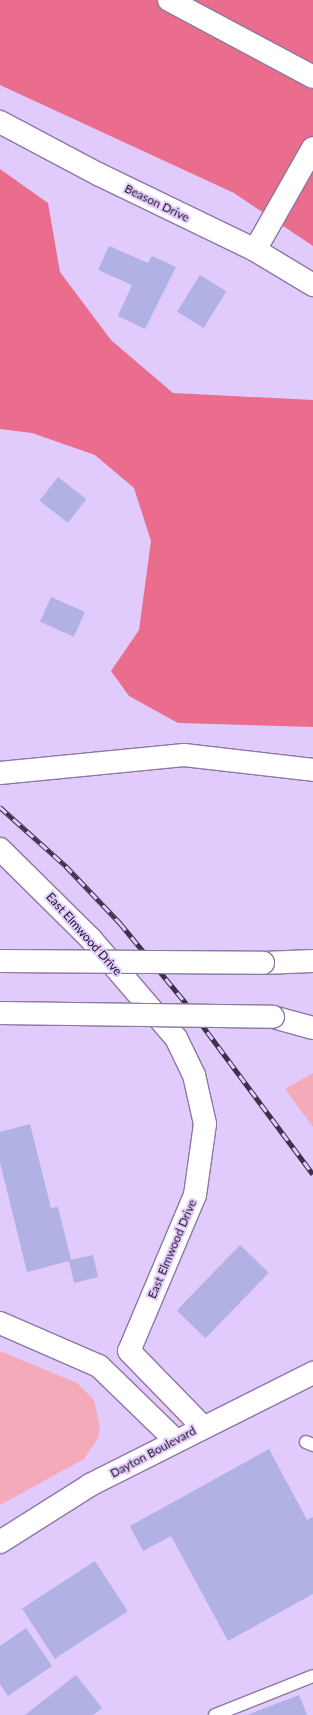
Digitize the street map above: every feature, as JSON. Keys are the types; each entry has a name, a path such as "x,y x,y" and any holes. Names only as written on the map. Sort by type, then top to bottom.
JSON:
{"main road":[{"path":"169,0 313,76"},
{"name":"Beason Drive","path":"0,122 255,250 313,285"},
{"path":"255,250 313,148"},
{"path":"0,773 75,764 184,755 313,770"},
{"name":"East Elmwood Drive","path":"0,849 79,927 171,1032 194,1075 204,1124 195,1195 129,1351 202,1426"},
{"path":"0,961 263,964 313,960"},
{"path":"0,1013 273,1017 313,1015"},
{"path":"273,1017 313,1028"},
{"path":"0,1324 99,1366 175,1440"},
{"name":"Dayton Boulevard","path":"0,1542 90,1485 202,1426 313,1373"}],"lane":[{"path":"215,1715 313,1676"}],"shaded area":[{"path":"0,0 313,0 313,246 234,193 0,85"},
{"path":"0,169 48,203 60,272 111,340 173,393 313,400 313,727 178,723 129,696 111,671 139,630 151,541 134,488 95,455 32,433 0,429"},
{"path":"313,1073 313,1127 285,1089"},
{"path":"0,1351 77,1383 94,1400 100,1427 98,1438 84,1459 0,1505"}],"building":[{"path":"109,246 148,263 152,256 176,267 145,329 118,316 132,285 98,270"},
{"path":"200,275 226,291 204,328 177,311"},
{"path":"58,477 86,499 68,523 40,501"},
{"path":"51,597 85,612 74,637 40,622"},
{"path":"30,1124 51,1208 58,1207 71,1260 93,1255 98,1277 74,1283 69,1261 27,1272 0,1162 0,1132"},
{"path":"240,1245 269,1273 206,1338 177,1310"},
{"path":"269,1449 307,1520 313,1517 313,1594 228,1641 171,1536 143,1551 130,1526"},
{"path":"95,1561 128,1611 55,1659 22,1608"},
{"path":"26,1628 52,1666 8,1696 0,1684 0,1646"},
{"path":"76,1675 102,1708 93,1715 25,1715"},
{"path":"299,1695 307,1715 247,1715"}],"railway":[{"path":"0,807 66,866 120,923 186,1003 313,1174"}]}
